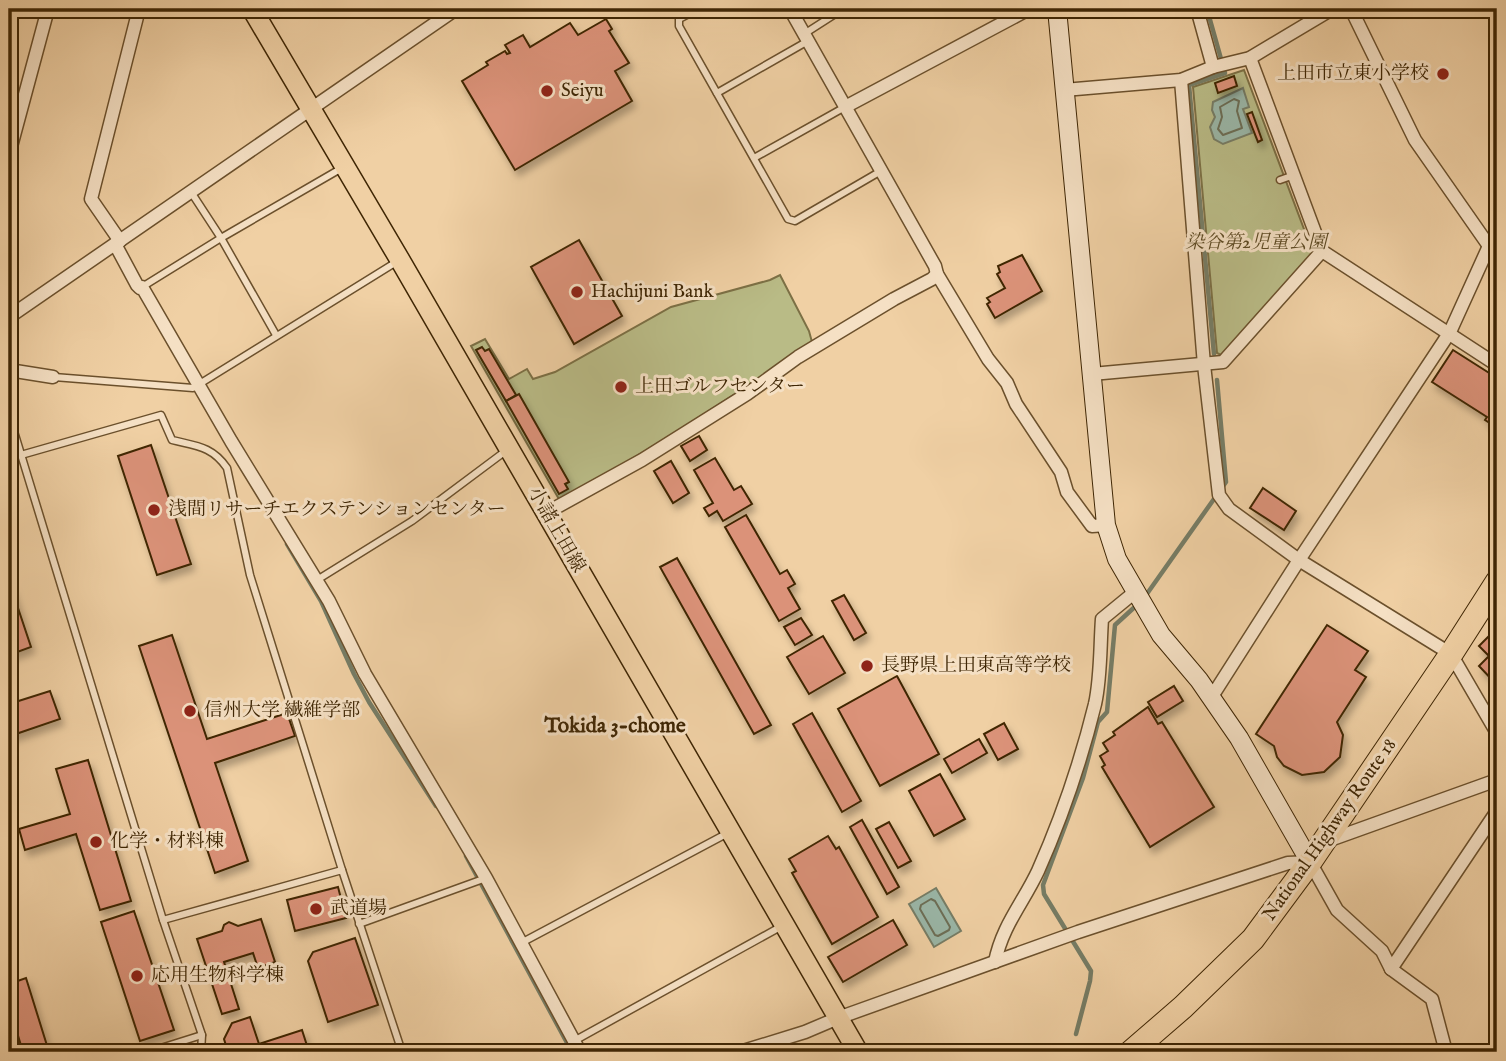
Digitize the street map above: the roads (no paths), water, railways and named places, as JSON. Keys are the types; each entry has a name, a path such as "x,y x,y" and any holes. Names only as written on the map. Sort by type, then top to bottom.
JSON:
{"highway":[{"name":"National Highway Route 18","path":"1131,1052 1183,1007 1253,939 1310,862 1497,582"}],"main road":[{"name":"小諸上田線","path":"252,9 858,1052"}],"street":[{"path":"9,154 48,9"},
{"path":"139,9 91,199 118,242 137,285 142,287 195,386 316,580 365,674 521,943 577,1047"},
{"path":"9,317 456,9"},
{"path":"790,9 935,266 936,274 1061,472 1067,492 1092,526 1106,525"},
{"path":"845,107 1029,9"},
{"path":"1057,9 1106,525 1111,546 1172,651 1194,674 1263,777 1337,910 1382,951 1391,969 1432,999 1446,1052"},
{"path":"1196,9 1213,67"},
{"path":"1064,90 1181,80 1213,67 1250,58 1332,9"},
{"path":"1351,9 1415,140 1489,246"},
{"path":"1250,58 1322,251 1497,365"},
{"path":"1181,80 1204,365 1219,495 1229,509 1299,560 1451,654 1497,733"},
{"path":"1211,698 1450,332 1497,234"},
{"path":"1093,374 1223,362 1322,251"},
{"path":"546,513 642,460 747,394 798,357 932,279 936,274"},
{"path":"9,370 53,377"},
{"path":"995,962 999,941 1037,873 1076,771 1095,702 1102,619 1139,598"},
{"path":"1323,842 1497,780"},
{"path":"1391,969 1497,811"},
{"path":"740,1052 805,1032 1076,933 1288,863 1310,862"}],"lane":[{"path":"698,9 679,19 679,26 788,219 795,221 881,171"},
{"path":"717,93 806,37 843,9"},
{"path":"754,159 845,107"},
{"path":"142,287 345,166"},
{"path":"1280,180 1294,175"},
{"path":"191,192 221,238 276,335"},
{"path":"53,377 195,386 400,260"},
{"path":"9,415 163,920 202,1035 201,1052"},
{"path":"21,455 161,415 172,440 210,450 218,455 227,468 250,575 359,924 402,1052"},
{"path":"316,580 412,522 509,449"},
{"path":"521,943 729,832"},
{"path":"163,920 342,870"},
{"path":"359,924 482,879"},
{"path":"577,1047 784,925"},
{"path":"148,1052 202,1035"}],"water":[{"path":"1243,88 1249,107 1243,109 1252,133 1223,144 1214,139 1210,127 1215,117 1213,102"},
{"path":"936,888 961,931 934,947 909,904"}],"waterway":[{"path":"1207,9 1225,73 1189,85 1214,354"},
{"path":"1144,598 1226,482 1217,380"},
{"path":"287,544 321,601 369,702 436,806"},
{"path":"1076,1034 1091,971 1044,894 1043,885 1083,778 1098,722 1107,712 1115,625 1138,604"},
{"path":"466,856 572,1052"}],"place":[{"name":"上田市立東小学校","path":"1443,74"},
{"name":"Seiyu","path":"547,91"},
{"name":"Hachijuni Bank","path":"577,292"},
{"name":"上田ゴルフセンター","path":"621,387"},
{"name":"浅間リサーチエクステンションセンター","path":"154,510"},
{"name":"長野県上田東高等学校","path":"867,666"},
{"name":"信州大学 繊維学部","path":"190,711"},
{"name":"化学・材料棟","path":"96,842"},
{"name":"武道場","path":"316,909"},
{"name":"応用生物科学棟","path":"137,976"}],"district":[{"name":"Tokida 3-chome","path":"615,726"}],"park label":[{"name":"染谷第2児童公園","path":"1256,243"}]}
